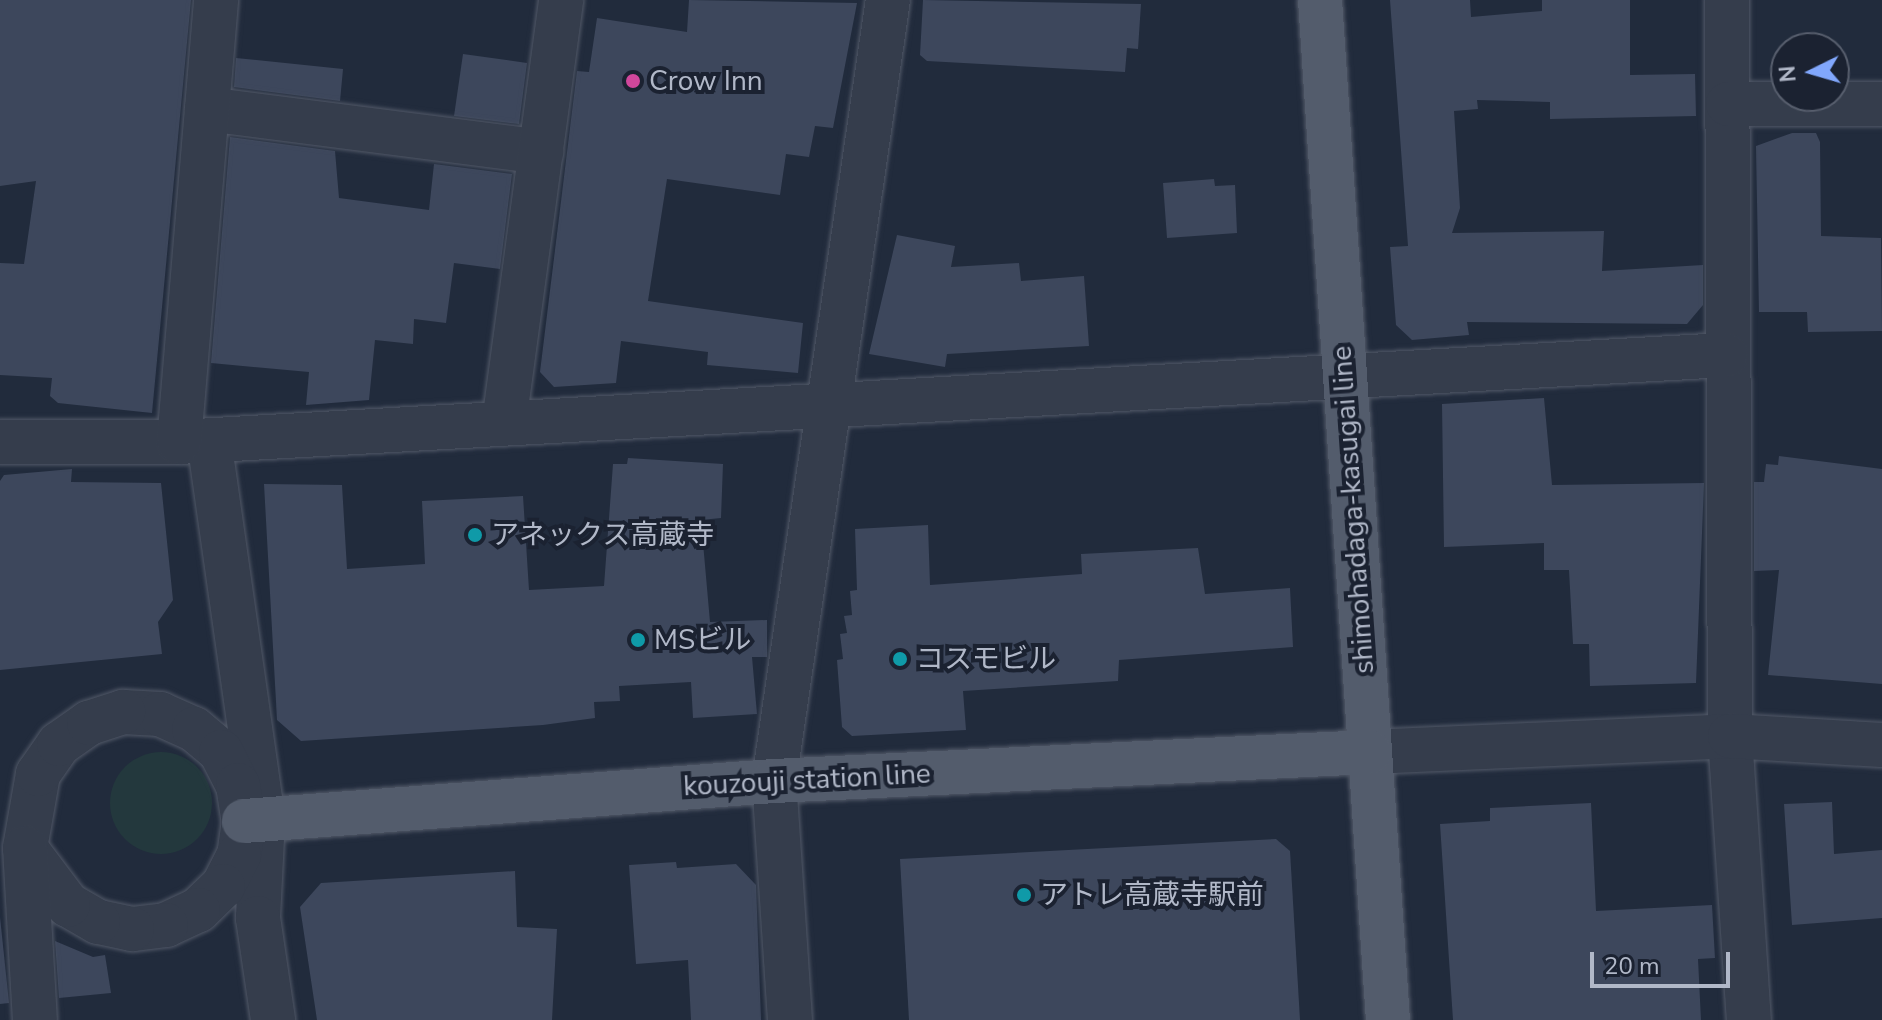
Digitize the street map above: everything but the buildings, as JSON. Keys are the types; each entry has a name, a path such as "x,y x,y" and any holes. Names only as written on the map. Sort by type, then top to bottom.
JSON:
{"main road":[{"name":"shimohadaga-kasugai line","path":"1320,0 1388,1020"},
{"name":"kouzouji station line","path":"254,819 774,781 1369,752"}],"street":[{"path":"216,0 207,109 194,441 254,819 258,918 273,1020"},
{"path":"504,423 561,0"},
{"path":"790,1020 774,781 832,407 888,0"},
{"path":"1727,0 1726,355 1730,736 1749,1020"},
{"path":"1728,104 1882,104"},
{"path":"207,109 541,152"},
{"path":"0,442 194,441 1726,355"},
{"path":"25,848 68,905 98,922 132,929 187,915 223,886 254,819 221,752 194,729 160,714 123,712 89,723 59,744 38,774 25,848 35,1020"},
{"path":"1369,752 1730,736 1882,745"}],"green space":[{"path":"161,752 181,755 204,774 209,783 212,803 209,823 190,846 181,851 161,854 141,851 118,832 113,823 110,803 113,783 132,760 141,755"}],"place":[{"name":"Crow Inn","path":"633,81"},
{"name":"アネックス高蔵寺","path":"475,535"},
{"name":"MSビル","path":"638,640"},
{"name":"コスモビル","path":"900,659"},
{"name":"アトレ高蔵寺駅前","path":"1024,895"}]}
